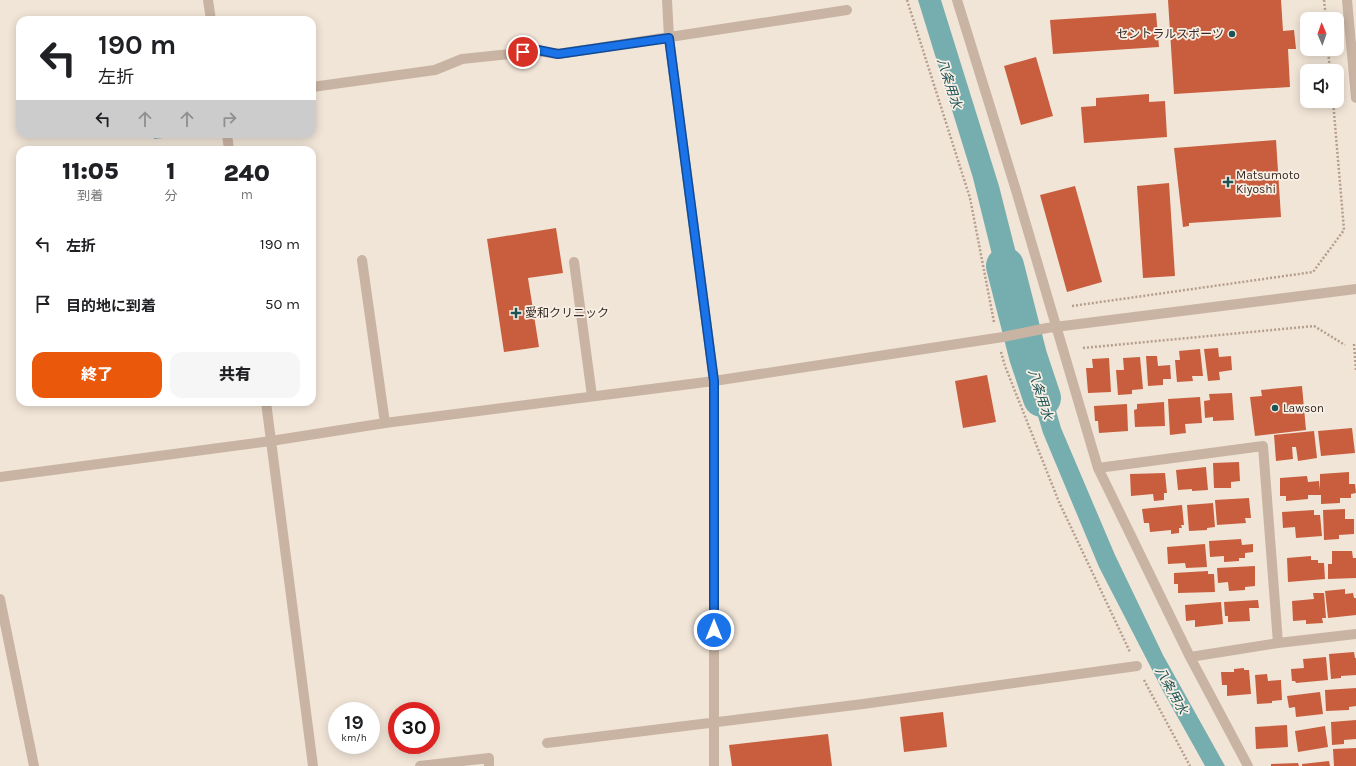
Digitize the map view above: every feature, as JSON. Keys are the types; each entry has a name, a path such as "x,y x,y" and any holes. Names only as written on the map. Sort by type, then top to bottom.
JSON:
{"street":[{"path":"208,0 210,16"},
{"path":"666,0 669,38 714,381 714,766"},
{"path":"957,0 1015,187 1098,468 1190,657 1248,766"},
{"path":"1347,0 1356,98"},
{"path":"316,86 435,70 462,59 538,50 558,54 847,10"},
{"path":"362,260 385,422"},
{"path":"574,262 592,396"},
{"path":"0,477 271,441 385,422 714,381 1000,337 1047,328 1057,328 1356,289"},
{"path":"267,406 313,766"},
{"path":"1098,468 1263,446 1278,643"},
{"path":"0,599 2,618 34,766"},
{"path":"1190,657 1278,643 1356,634"},
{"path":"547,743 863,704 1137,666"},
{"path":"420,766 490,758 489,766"}],"path":[{"path":"906,0 970,198 1000,337 1004,366 1059,502 1137,666 1190,766"},
{"path":"1324,0 1325,12"},
{"path":"1072,306 1313,272 1344,230 1334,108"},
{"path":"1083,348 1314,326 1345,345"},
{"path":"1354,344 1356,370"}],"water":[{"path":"918,0 941,0 999,186 1031,312 1008,319 973,178"},
{"path":"1038,348 1061,428 1115,555 1163,655 1225,766 1205,766 1163,691 1099,567 1043,433 1018,349"}],"building":[{"path":"1168,0 1281,0 1283,31 1294,30 1296,49 1288,49 1290,87 1174,94"},
{"path":"1156,13 1159,47 1053,54 1050,20"},
{"path":"1036,57 1053,116 1021,125 1004,66"},
{"path":"1149,94 1149,102 1165,101 1167,137 1084,143 1081,107 1096,106 1096,98"},
{"name":"Matsumoto Kiyoshi","path":"1276,140 1281,217 1189,223 1189,226 1183,227 1174,148"},
{"path":"1169,183 1175,276 1143,278 1137,186"},
{"path":"1075,186 1102,282 1067,292 1040,195"},
{"name":"愛和クリニック","path":"556,228 563,273 528,278 539,347 504,352 487,239"},
{"path":"1218,348 1219,357 1231,356 1232,370 1219,372 1220,380 1208,381 1204,349"},
{"path":"1200,349 1203,376 1192,376 1193,381 1177,382 1175,360 1180,360 1179,351"},
{"path":"1146,356 1157,356 1158,366 1170,365 1171,379 1163,379 1163,385 1148,386"},
{"path":"1140,357 1143,389 1132,390 1132,394 1118,395 1116,370 1124,370 1123,358"},
{"path":"1109,358 1111,392 1088,393 1086,368 1093,368 1092,359"},
{"path":"987,375 996,422 963,428 955,381"},
{"path":"1302,386 1306,430 1255,436 1250,397 1262,396 1261,390"},
{"path":"1232,393 1234,420 1213,421 1213,417 1205,418 1204,401 1210,400 1209,394"},
{"path":"1200,397 1202,423 1185,424 1186,433 1170,435 1168,399"},
{"path":"1164,402 1165,426 1135,427 1134,410 1137,409 1137,404"},
{"path":"1127,404 1128,431 1099,433 1098,421 1095,421 1094,406"},
{"path":"1352,428 1355,453 1321,456 1318,431"},
{"path":"1314,431 1317,458 1298,461 1296,447 1292,447 1293,459 1276,461 1274,435"},
{"path":"1239,462 1240,481 1231,482 1231,488 1214,488 1213,463"},
{"path":"1206,467 1208,490 1178,490 1176,470"},
{"path":"1349,472 1349,484 1355,484 1356,493 1351,494 1351,498 1340,498 1340,503 1321,504 1321,495 1308,495 1308,499 1286,501 1286,496 1280,496 1280,478 1307,476 1308,482 1319,481 1320,490 1320,474"},
{"path":"1165,473 1167,493 1164,493 1164,500 1154,501 1153,494 1131,496 1130,474"},
{"path":"1249,498 1251,518 1245,518 1246,523 1217,525 1215,500"},
{"path":"1213,503 1215,527 1207,528 1207,530 1189,531 1187,505"},
{"path":"1182,505 1184,525 1181,525 1182,528 1179,528 1179,533 1171,534 1171,530 1150,532 1149,523 1144,523 1142,509"},
{"path":"1345,509 1345,519 1354,519 1354,534 1339,535 1339,539 1324,540 1323,510"},
{"path":"1314,510 1314,515 1320,515 1322,536 1296,538 1295,527 1283,528 1282,512"},
{"path":"1241,539 1242,545 1253,544 1253,552 1245,553 1245,558 1239,558 1239,561 1224,562 1224,556 1210,557 1209,541"},
{"path":"1205,544 1207,567 1186,568 1185,563 1168,564 1167,547"},
{"path":"1332,551 1352,551 1353,558 1356,558 1356,578 1328,579 1328,564 1332,564"},
{"path":"1311,556 1311,560 1318,560 1318,563 1324,563 1325,579 1288,582 1287,558"},
{"path":"1255,566 1255,586 1245,587 1245,590 1229,591 1228,582 1218,583 1217,568"},
{"path":"1208,571 1208,574 1214,574 1215,592 1178,593 1178,584 1174,584 1174,573"},
{"path":"1345,589 1345,594 1353,593 1354,598 1356,598 1356,615 1328,618 1325,591"},
{"path":"1313,593 1324,593 1326,618 1322,618 1323,623 1306,624 1306,620 1293,621 1292,601 1314,599"},
{"path":"1258,600 1259,608 1249,608 1250,621 1228,622 1228,616 1225,616 1224,602"},
{"path":"1221,602 1223,624 1195,627 1195,620 1186,621 1185,605"},
{"path":"1354,652 1356,658 1356,675 1341,676 1341,678 1331,679 1329,654"},
{"path":"1326,657 1328,680 1296,683 1295,681 1292,681 1291,669 1304,668 1303,659"},
{"path":"1244,668 1244,670 1249,670 1251,694 1227,696 1227,685 1222,685 1221,672 1234,672 1234,669"},
{"path":"1267,674 1268,681 1281,680 1282,700 1272,701 1272,703 1257,704 1255,675"},
{"path":"1356,688 1356,706 1349,707 1349,710 1326,711 1325,690"},
{"path":"1320,692 1323,714 1296,717 1295,707 1289,708 1287,696"},
{"path":"943,712 947,747 904,752 900,717"},
{"path":"1356,720 1356,739 1344,740 1344,744 1332,745 1331,722"},
{"path":"1287,725 1288,747 1256,749 1255,727"},
{"path":"1325,726 1328,747 1298,752 1295,731"},
{"path":"828,734 832,766 732,766 729,745"},
{"path":"1356,748 1356,766 1334,766 1333,749"},
{"path":"1329,761 1330,766 1302,766 1302,764"},
{"path":"1298,763 1299,766 1271,766 1271,764"}],"waterway":[{"name":"八条用水","path":"1005,266 1028,356 1042,398"}],"place":[{"name":"セントラルスポーツ","path":"1232,34"},
{"name":"Matsumoto Kiyoshi","path":"1228,182"},
{"name":"愛和クリニック","path":"516,313"},
{"name":"Lawson","path":"1275,408"}],"route":[{"path":"523,52 538,50 558,54 669,38 714,381 714,630"}]}
